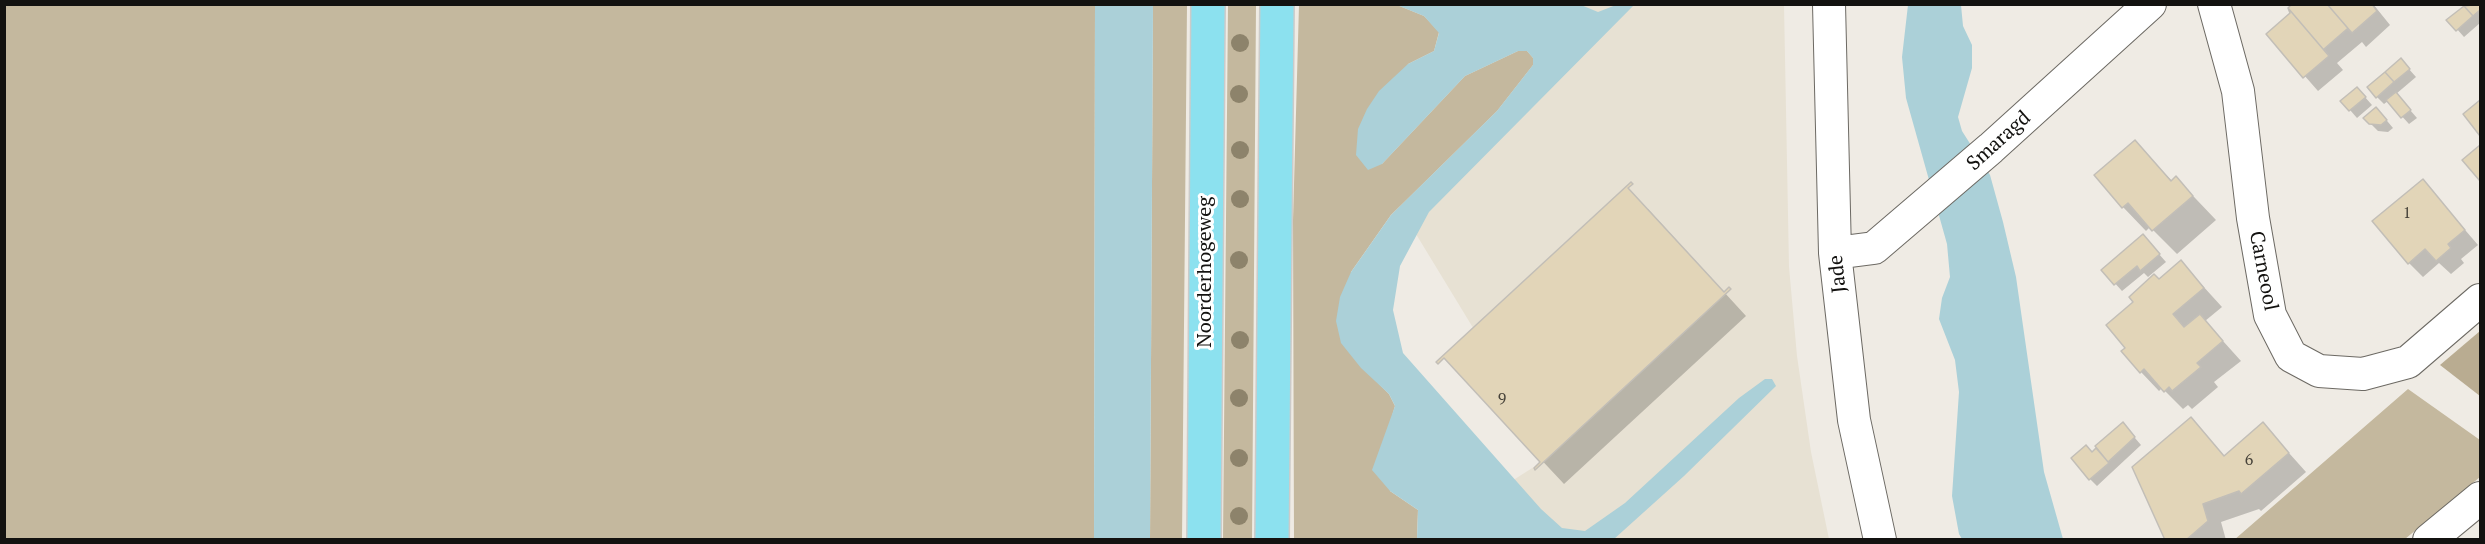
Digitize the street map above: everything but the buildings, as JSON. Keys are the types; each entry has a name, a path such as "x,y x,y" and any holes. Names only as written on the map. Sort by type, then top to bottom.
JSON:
{"main road":[{"name":"Noorderhogeweg","path":"1204,540 1208,4"},
{"path":"1272,540 1277,4"}],"street":[{"name":"Jade","path":"1828,4 1835,253 1854,420 1880,540"},
{"name":"Smaragd","path":"1835,253 1874,248 1991,148 2150,4"},
{"name":"Carneool","path":"2214,4 2238,91 2253,218 2271,315 2291,356 2319,371 2362,374 2408,362 2481,300"},
{"path":"2429,540 2481,498"}],"shaded area":[{"path":"1380,4 1784,5 1789,267 1797,356 1811,452 1829,539 1421,539 1551,456 1374,165"},
{"path":"4,5 1095,5 1094,539 5,539"},
{"path":"1153,5 1187,5 1182,539 1150,539"},
{"path":"1228,5 1256,5 1252,540 1223,539"},
{"path":"1299,5 1397,5 1424,16 1439,32 1434,51 1408,64 1382,164 1465,76 1518,51 1527,51 1533,58 1533,65 1497,111 1391,215 1351,272 1379,384 1389,394 1395,406 1388,430 1390,491 1418,510 1417,539 1294,539 1293,220"},
{"path":"2480,331 2480,396 2440,365"},
{"path":"2408,389 2480,440 2480,477 2405,539 2234,540"}],"water":[{"path":"1095,5 1153,5 1150,539 1094,539"},
{"path":"1397,5 1581,5 1598,12 1616,5 1634,5 1429,212 1400,266 1393,310 1403,353 1541,509 1562,528 1585,531 1625,503 1739,398 1765,379 1772,379 1776,386 1684,476 1614,539 1417,539 1418,510 1390,491 1372,470 1395,406 1389,394 1361,368 1341,343 1336,321 1340,297 1351,272 1391,215 1497,111 1533,65 1533,58 1527,51 1518,51 1465,76 1382,164 1368,170 1356,155 1358,129 1379,91 1408,64 1434,51 1439,33 1424,16"},
{"path":"1908,5 1961,5 1963,26 1972,45 1972,68 1958,117 1962,131 1990,175 2003,222 2016,277 2044,472 2063,539 1962,539 1959,534 1952,496 1959,392 1955,360 1939,319 1942,298 1950,277 1947,244 1906,98 1902,57"}]}
